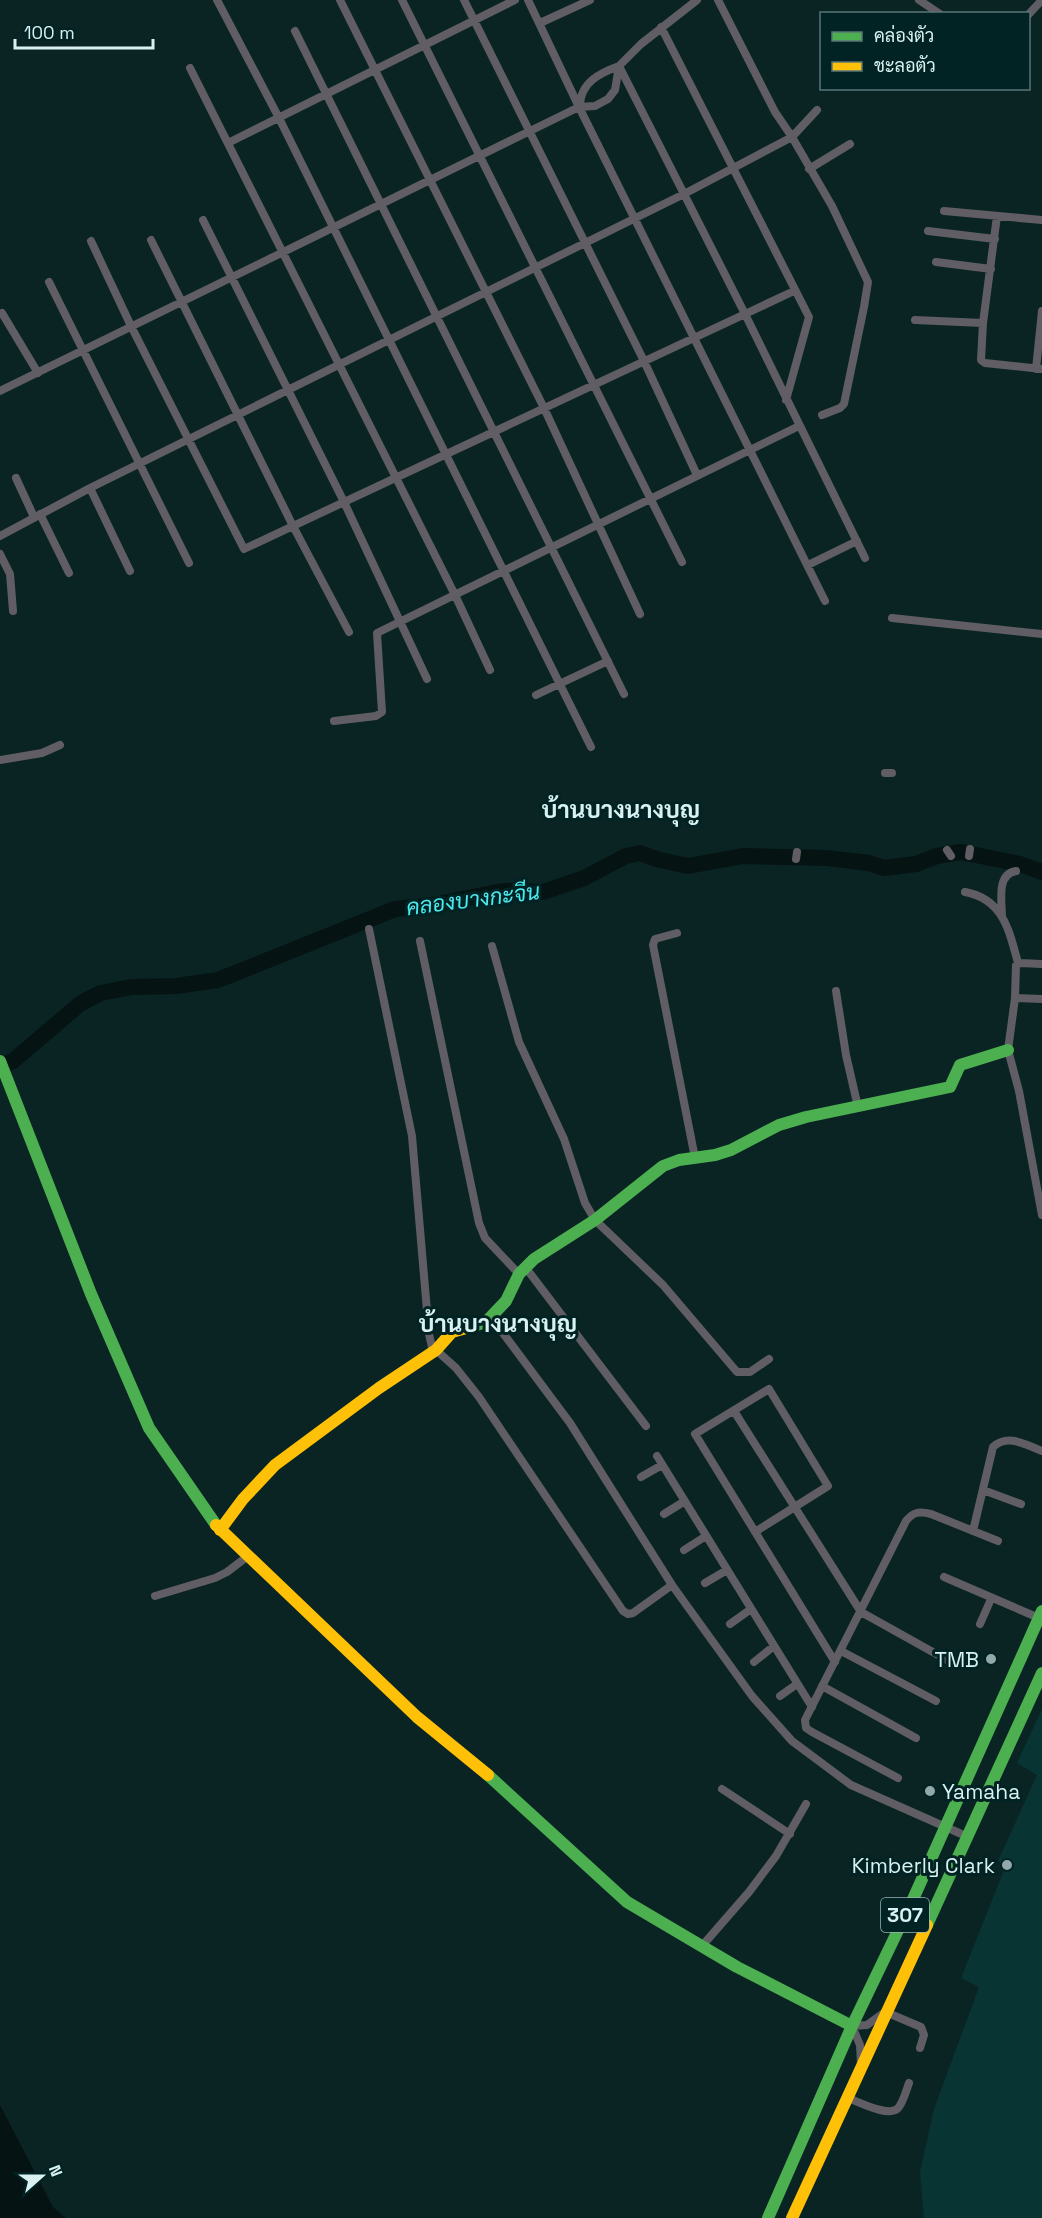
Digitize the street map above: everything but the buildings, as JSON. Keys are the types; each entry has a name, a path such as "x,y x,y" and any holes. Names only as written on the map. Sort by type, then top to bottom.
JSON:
{"street":[{"path":"217,0 279,118 444,455 591,747"},
{"path":"340,0 544,408 640,614"},
{"path":"402,0 682,562"},
{"path":"464,0 644,361 697,475"},
{"path":"228,143 515,0"},
{"path":"528,0 825,601"},
{"path":"579,107 580,95 593,78 619,66 661,27 696,0"},
{"path":"718,0 775,112 832,206 867,282 844,404 822,415"},
{"path":"919,0 937,12"},
{"path":"1030,14 1042,0"},
{"path":"540,23 587,1"},
{"path":"661,27 809,320 786,400"},
{"path":"295,31 624,694"},
{"path":"0,391 182,303 381,202 579,107 595,106 608,99 615,90 619,66"},
{"path":"619,66 865,558"},
{"path":"190,68 394,478 455,595 490,670"},
{"path":"0,536 139,463 684,194 792,137 817,110"},
{"path":"809,169 850,144"},
{"path":"944,211 1042,220"},
{"path":"997,216 983,323 983,362 1039,369 1042,311"},
{"path":"203,220 344,502 427,679"},
{"path":"928,231 995,239"},
{"path":"151,240 293,526 349,632"},
{"path":"91,241 131,326 244,549 794,291"},
{"path":"936,262 991,269"},
{"path":"49,282 189,563"},
{"path":"2,314 38,373"},
{"path":"915,320 983,323"},
{"path":"334,720 376,716 382,712 376,633 799,426"},
{"path":"16,478 69,573"},
{"path":"90,488 130,571"},
{"path":"808,565 857,541"},
{"path":"0,554 10,574 13,611"},
{"path":"892,618 1042,634"},
{"path":"536,695 608,661"},
{"path":"0,760 42,753 60,745"},
{"path":"1002,918 1004,880 1008,874 1016,871"},
{"path":"965,892 988,899 1002,918 1011,937 1018,963 1008,1050 1019,1091 1042,1215"},
{"path":"369,929 412,1136 429,1334 434,1351 456,1368 479,1397 624,1611 628,1614 633,1613 672,1585"},
{"path":"677,933 656,939 653,945 695,1158"},
{"path":"420,941 479,1223 485,1238 522,1271 646,1426"},
{"path":"492,946 519,1042 564,1139 585,1203 595,1220 663,1285 737,1372 750,1372 769,1359"},
{"path":"1018,963 1042,964"},
{"path":"837,991 846,1055 858,1107"},
{"path":"1015,998 1042,999"},
{"path":"220,1530 243,1499 275,1465 434,1351 452,1332 486,1322 506,1301 522,1271 534,1259 595,1220 663,1166 679,1160 731,1150 780,1125 797,1120 950,1087 960,1065 1008,1050"},
{"path":"0,1061 91,1294 149,1428 220,1530 417,1717 510,1793 627,1902 737,1967 852,2026 867,2025 889,2011 921,2027 924,2035 920,2048"},
{"path":"486,1322 500,1329 570,1423 672,1585 752,1696 792,1741 851,1785 966,1836"},
{"path":"755,1532 828,1486 769,1389 695,1434 755,1532 835,1662"},
{"path":"734,1411 861,1612 956,1665"},
{"path":"973,1531 992,1452 998,1443 1010,1440 1042,1451"},
{"path":"657,1456 812,1707"},
{"path":"641,1477 662,1465"},
{"path":"983,1490 1021,1504"},
{"path":"664,1514 684,1501"},
{"path":"898,1778 812,1732 806,1728 805,1720 911,1514 922,1512 931,1514 998,1541"},
{"path":"684,1550 706,1536"},
{"path":"155,1596 215,1578 248,1556"},
{"path":"705,1583 727,1570"},
{"path":"944,1577 991,1599 1040,1615"},
{"path":"980,1624 991,1599"},
{"path":"730,1624 751,1609"},
{"name":"307","path":"768,2218 852,2026 1040,1615"},
{"path":"754,1662 774,1646"},
{"path":"841,1651 936,1701"},
{"name":"307","path":"792,2218 889,2011 966,1836 1042,1673"},
{"path":"780,1696 797,1684"},
{"path":"822,1686 916,1738"},
{"path":"722,1789 790,1834"},
{"path":"702,1946 749,1892 790,1834 806,1804"},
{"path":"881,1965 904,1976"},
{"path":"852,2026 860,2045 861,2070"},
{"path":"848,2098 884,2111 895,2111 909,2083"}],"shaded area":[{"path":"1042,1709 1042,2218 924,2218 920,2172 934,2109 979,1987 961,1978 1006,1865 998,1861 1037,1775 1017,1763"},
{"path":"0,2105 53,2207 66,2218 0,2218"}],"waterway":[{"name":"คลองบางกะจีน","path":"0,1066 13,1061 81,1003 101,993 131,987 176,986 218,980 395,909 427,906 503,891 543,892 584,878 626,856 640,853 688,866 743,856 827,858 869,863 884,868 916,864 937,856 961,852 1020,864 1042,872"}],"traffic: fast":[{"path":"470,1327 486,1322 506,1301 519,1274 534,1259 595,1220 663,1166 679,1160 715,1155 731,1150 779,1125 806,1117 950,1087 960,1065 1008,1050"},
{"path":"0,1061 91,1294 149,1428 216,1525"},
{"path":"768,2218 852,2026 914,1897 1042,1611"},
{"path":"927,1925 1042,1673"},
{"path":"488,1775 627,1902 737,1967 852,2026"}],"traffic: slow":[{"path":"220,1530 243,1499 275,1465 379,1388 436,1350 452,1332 470,1327"},
{"path":"216,1525 417,1717 488,1775"},
{"path":"792,2218 927,1925"}],"place":[{"name":"TMB","path":"991,1659"},
{"name":"Yamaha","path":"930,1791"},
{"name":"Kimberly Clark","path":"1007,1865"}],"district":[{"name":"บ้านบางนางบุญ","path":"621,809"},
{"name":"บ้านบางนางบุญ","path":"498,1323"}]}
